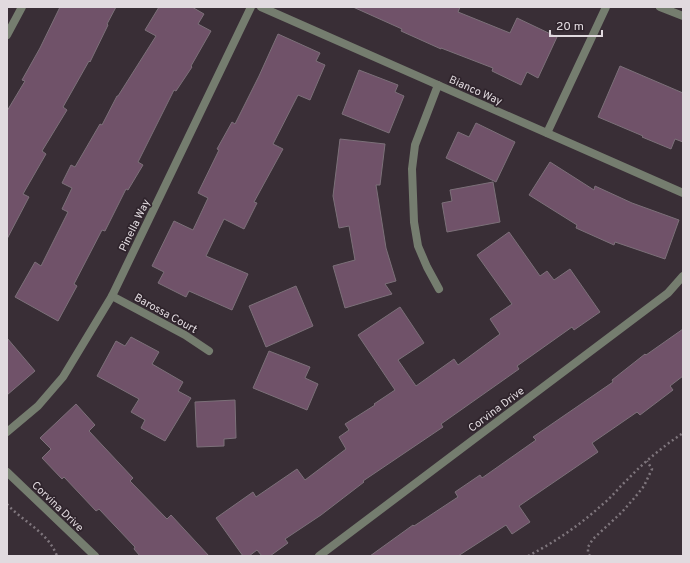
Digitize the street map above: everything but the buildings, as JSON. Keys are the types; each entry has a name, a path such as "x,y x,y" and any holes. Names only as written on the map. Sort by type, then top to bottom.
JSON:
{"street":[{"path":"7,35 22,7"},
{"name":"Pinella Way","path":"7,432 38,406 63,376 112,296 251,7"},
{"name":"Bianco Way","path":"261,7 683,193"},
{"path":"548,133 606,7"},
{"path":"660,7 683,16"},
{"path":"438,85 415,145 412,169 414,222 418,246 439,289"},
{"name":"Corvina Drive","path":"319,556 668,293 683,276"},
{"name":"Barossa Court","path":"112,296 185,335 209,351"},
{"name":"Corvina Drive","path":"7,472 95,556"}],"path":[{"path":"528,556 569,532 604,504 629,477 647,461 683,433"},
{"path":"590,556 588,553 588,547 593,539 622,512 644,486 652,469 647,461"},
{"path":"7,504 39,530 48,540 57,556"}]}
